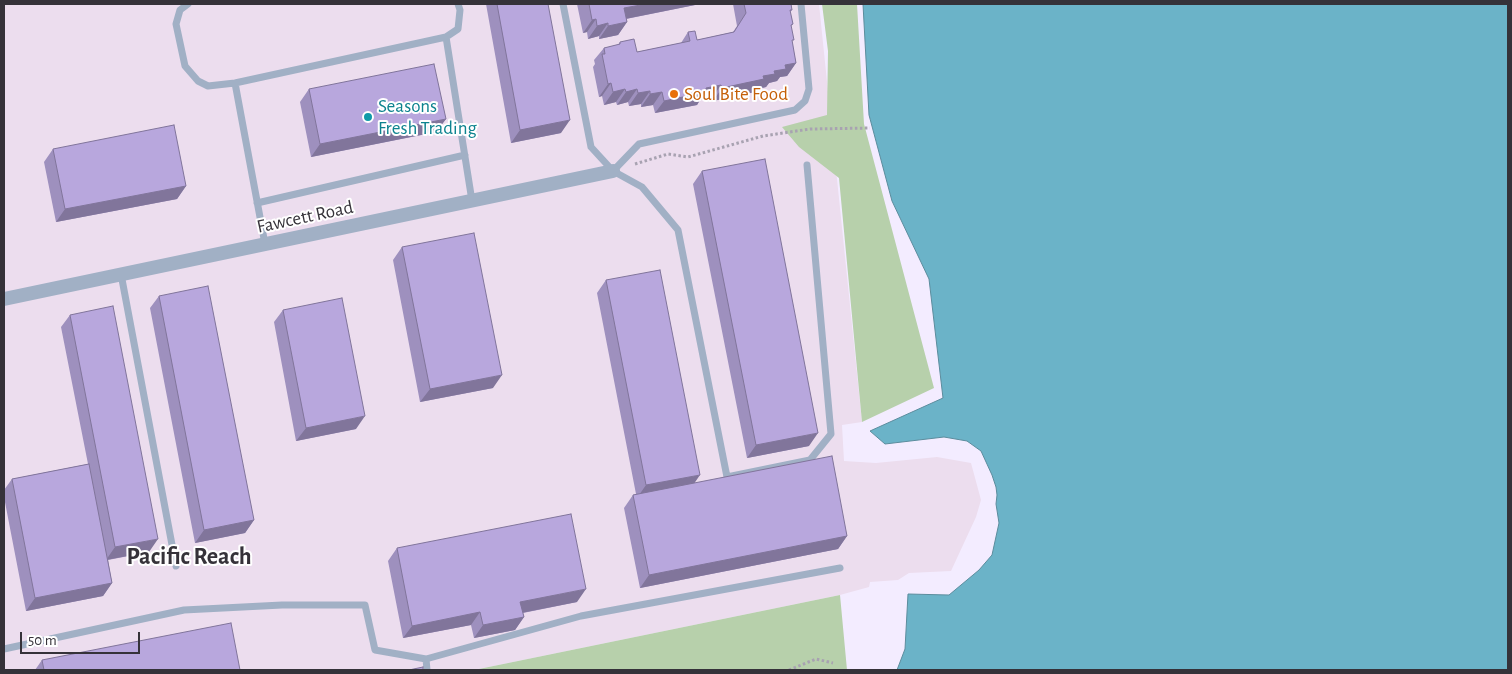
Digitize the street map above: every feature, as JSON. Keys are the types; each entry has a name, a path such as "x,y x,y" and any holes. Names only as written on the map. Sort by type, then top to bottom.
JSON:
{"street":[{"name":"Fawcett Road","path":"4,299 613,171"}],"lane":[{"path":"188,4 180,10 176,24 185,66 198,81 208,86 235,83 446,37 458,29 460,10 458,4"},
{"path":"563,4 591,147 613,171 642,187 678,230 727,477 810,460 831,434 807,165"},
{"path":"613,171 639,144 795,110 805,101 809,89 801,4"},
{"path":"446,37 472,201"},
{"path":"235,83 265,244"},
{"path":"257,203 465,155"},
{"path":"121,274 176,566"},
{"path":"4,649 184,610 282,605 364,605 375,650 426,659 581,616 840,568"},
{"path":"426,659 427,670"}],"path":[{"path":"613,171 668,154 688,157 762,136 810,129 870,128"},
{"path":"789,670 816,658 833,663"}],"shaded area":[{"path":"4,4 819,4 862,422 842,425 844,461 876,463 937,457 971,463 981,500 976,517 951,571 909,573 898,580 870,582 869,587 840,595 474,670 4,670"}],"green space":[{"path":"822,4 857,4 864,124 934,388 862,422 839,178 799,147 782,127 827,115 828,51"},
{"path":"840,595 847,670 474,670"}],"water":[{"path":"863,4 1508,4 1508,670 897,670 905,649 908,594 949,595 979,570 992,555 999,523 996,487 992,475 981,451 967,441 944,437 885,444 870,431 943,398 929,279 892,201 869,115"}],"building":[{"path":"497,4 548,4 570,120 520,130"},
{"path":"589,4 646,4 624,8 627,22 608,26 608,23 597,26 596,19 592,20"},
{"path":"744,4 791,4 792,10 790,10 793,24 791,25 794,40 792,40 796,63 785,65 786,69 774,71 775,74 763,76 764,79 722,88 721,85 706,88 706,92 664,101 662,92 650,94 650,91 638,93 637,89 626,92 625,89 613,92 611,83 608,84 602,54 605,54 604,48 634,39 637,52 690,41 688,32 695,31 697,40 734,32 746,13"},
{"name":"Seasons Fresh Trading","path":"434,64 446,119 320,144 309,89"},
{"path":"174,125 186,186 65,209 53,149"},
{"path":"765,159 818,433 756,445 702,171"},
{"path":"474,233 502,375 430,389 402,247"},
{"path":"660,270 700,475 646,485 606,280"},
{"path":"208,286 254,520 204,530 159,296"},
{"path":"342,298 365,416 306,428 283,310"},
{"path":"113,306 158,539 115,547 70,315"},
{"path":"832,456 847,536 649,575 633,495"},
{"path":"89,464 112,583 35,598 12,479"},
{"path":"571,514 586,589 520,602 524,617 483,625 480,612 412,626 397,548"},
{"path":"231,623 240,670 44,670 42,660"},
{"path":"423,667 423,670 409,670"}],"place":[{"name":"Soul Bite Food","path":"674,94"},
{"name":"Seasons Fresh Trading","path":"368,117"}],"district":[{"name":"Pacific Reach","path":"189,557"}]}
